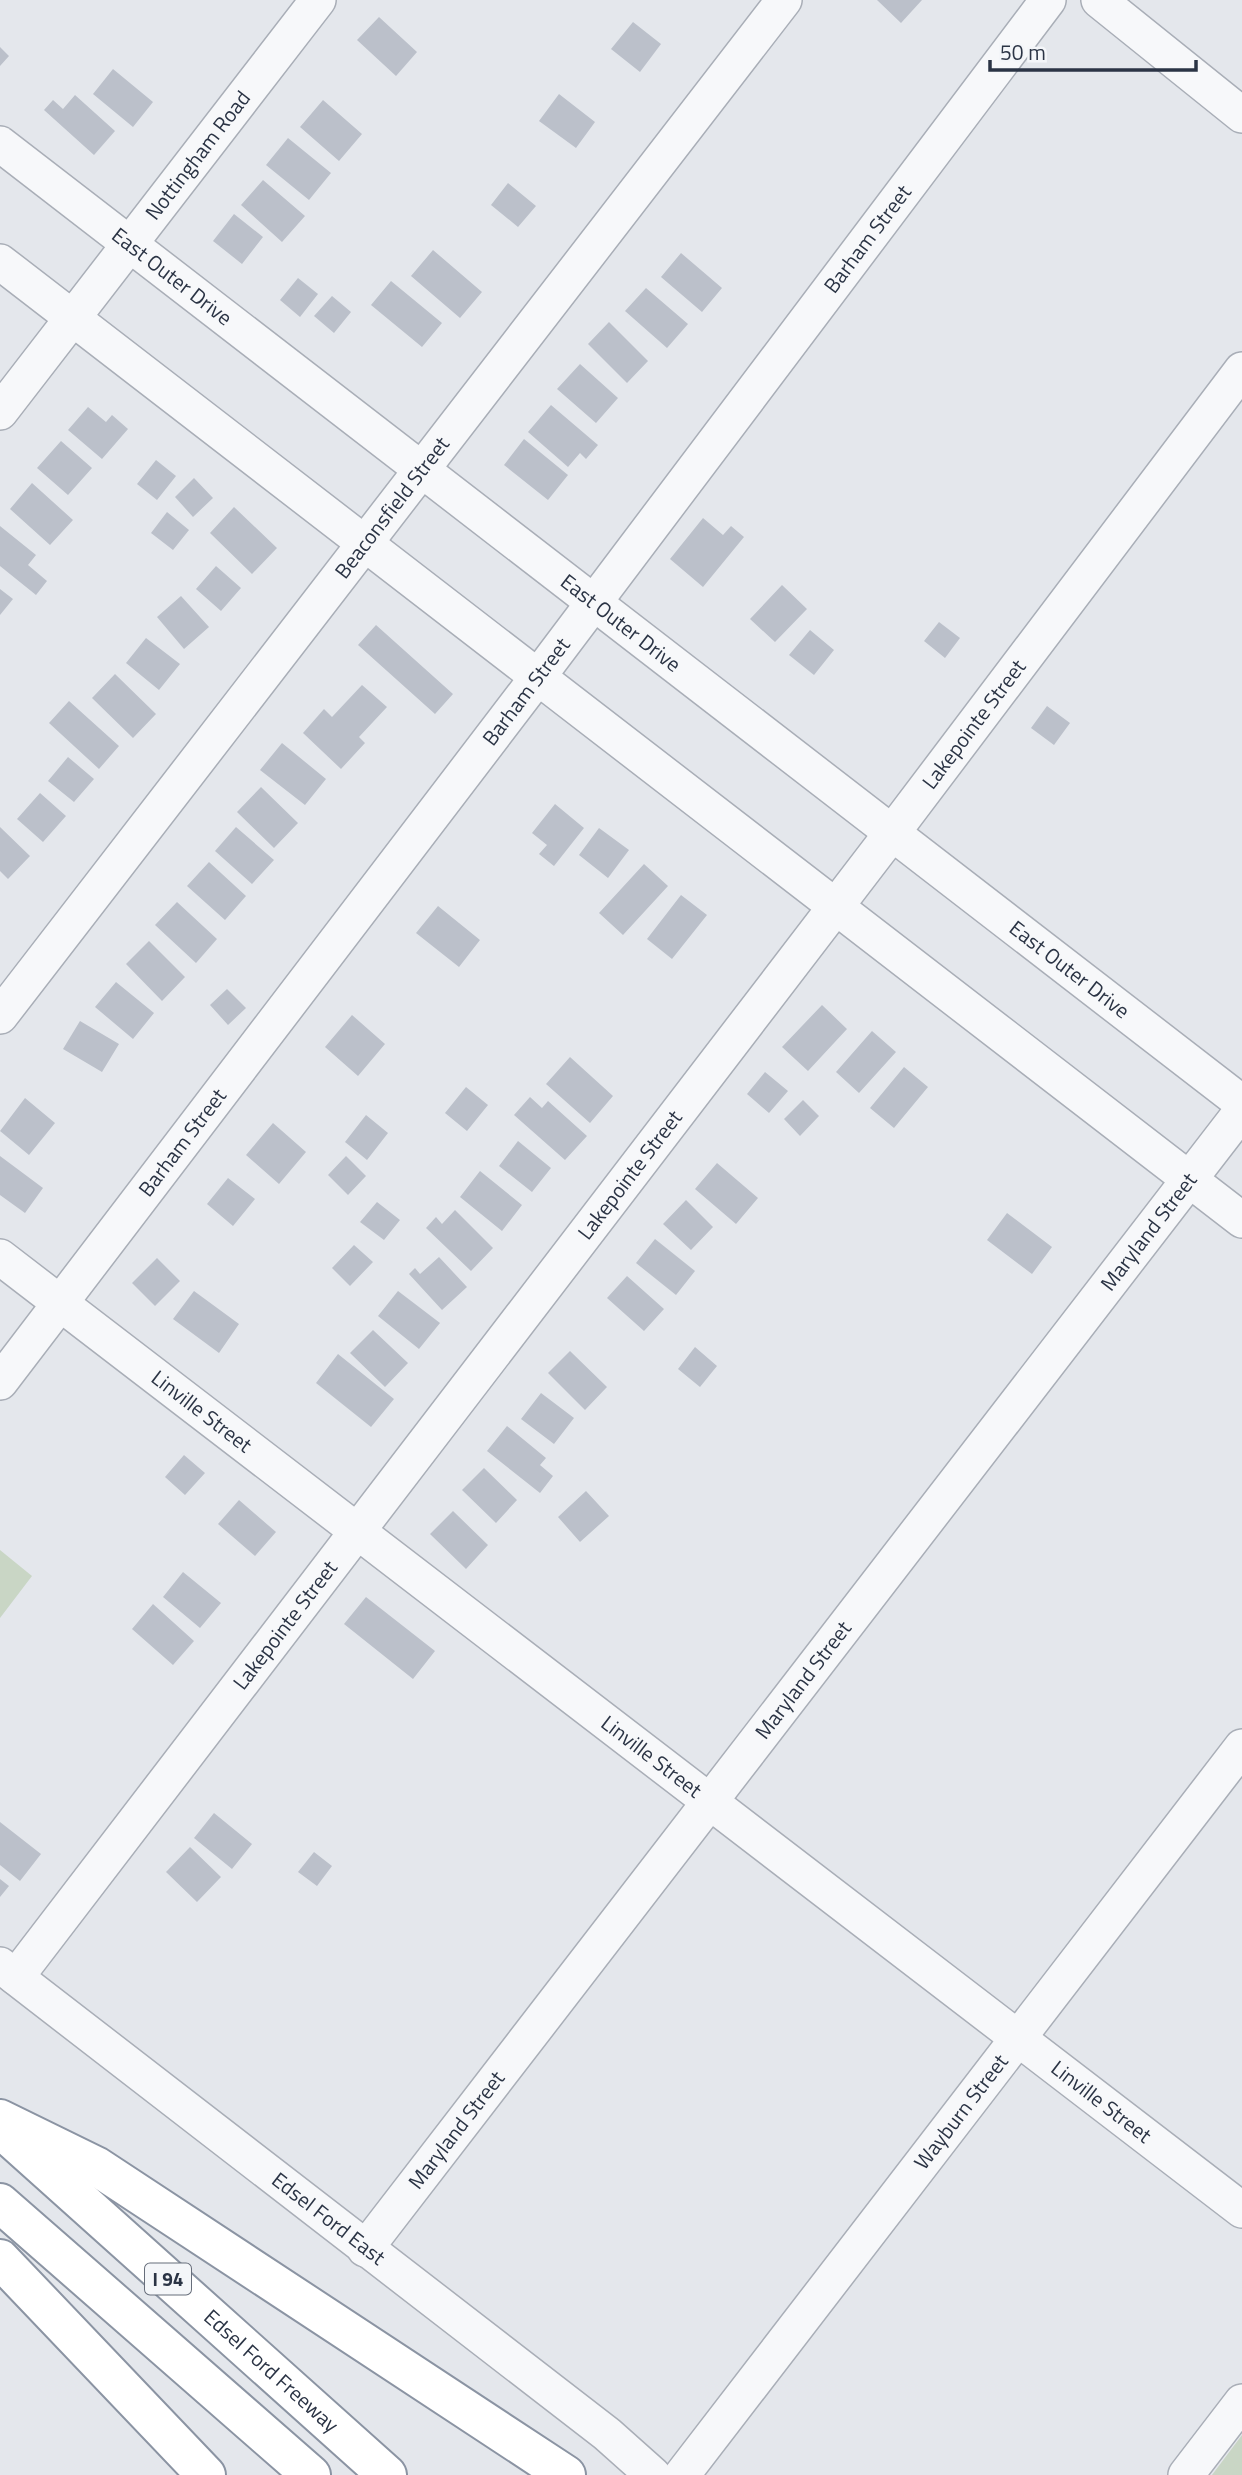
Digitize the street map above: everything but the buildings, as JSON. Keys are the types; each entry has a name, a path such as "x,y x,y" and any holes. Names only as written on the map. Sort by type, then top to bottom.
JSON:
{"highway":[{"path":"0,2119 96,2166 566,2475"},
{"name":"Edsel Ford Freeway","path":"0,2129 387,2475"},
{"name":"I 94","path":"0,2203 312,2475"},
{"path":"0,2259 206,2475"}],"street":[{"name":"Nottingham Road","path":"0,412 318,0"},
{"name":"Beaconsfield Street","path":"0,1016 784,0"},
{"name":"Barham Street","path":"0,1382 537,678 1048,0"},
{"path":"1099,0 1242,115"},
{"name":"East Outer Drive","path":"0,144 1242,1103"},
{"path":"0,262 1242,1220"},
{"name":"Lakepointe Street","path":"8,1971 356,1532 892,833 1242,370"},
{"name":"Maryland Street","path":"365,2249 1242,1111"},
{"name":"Linville Street","path":"0,1257 1242,2210"},
{"name":"Wayburn Street","path":"682,2475 1242,1747"},
{"name":"Edsel Ford East","path":"8,1971 607,2434 653,2475"},
{"path":"1186,2475 1242,2402"}],"green space":[{"path":"0,1550 32,1576 0,1618"},
{"path":"1242,2435 1242,2475 1212,2475"}]}
